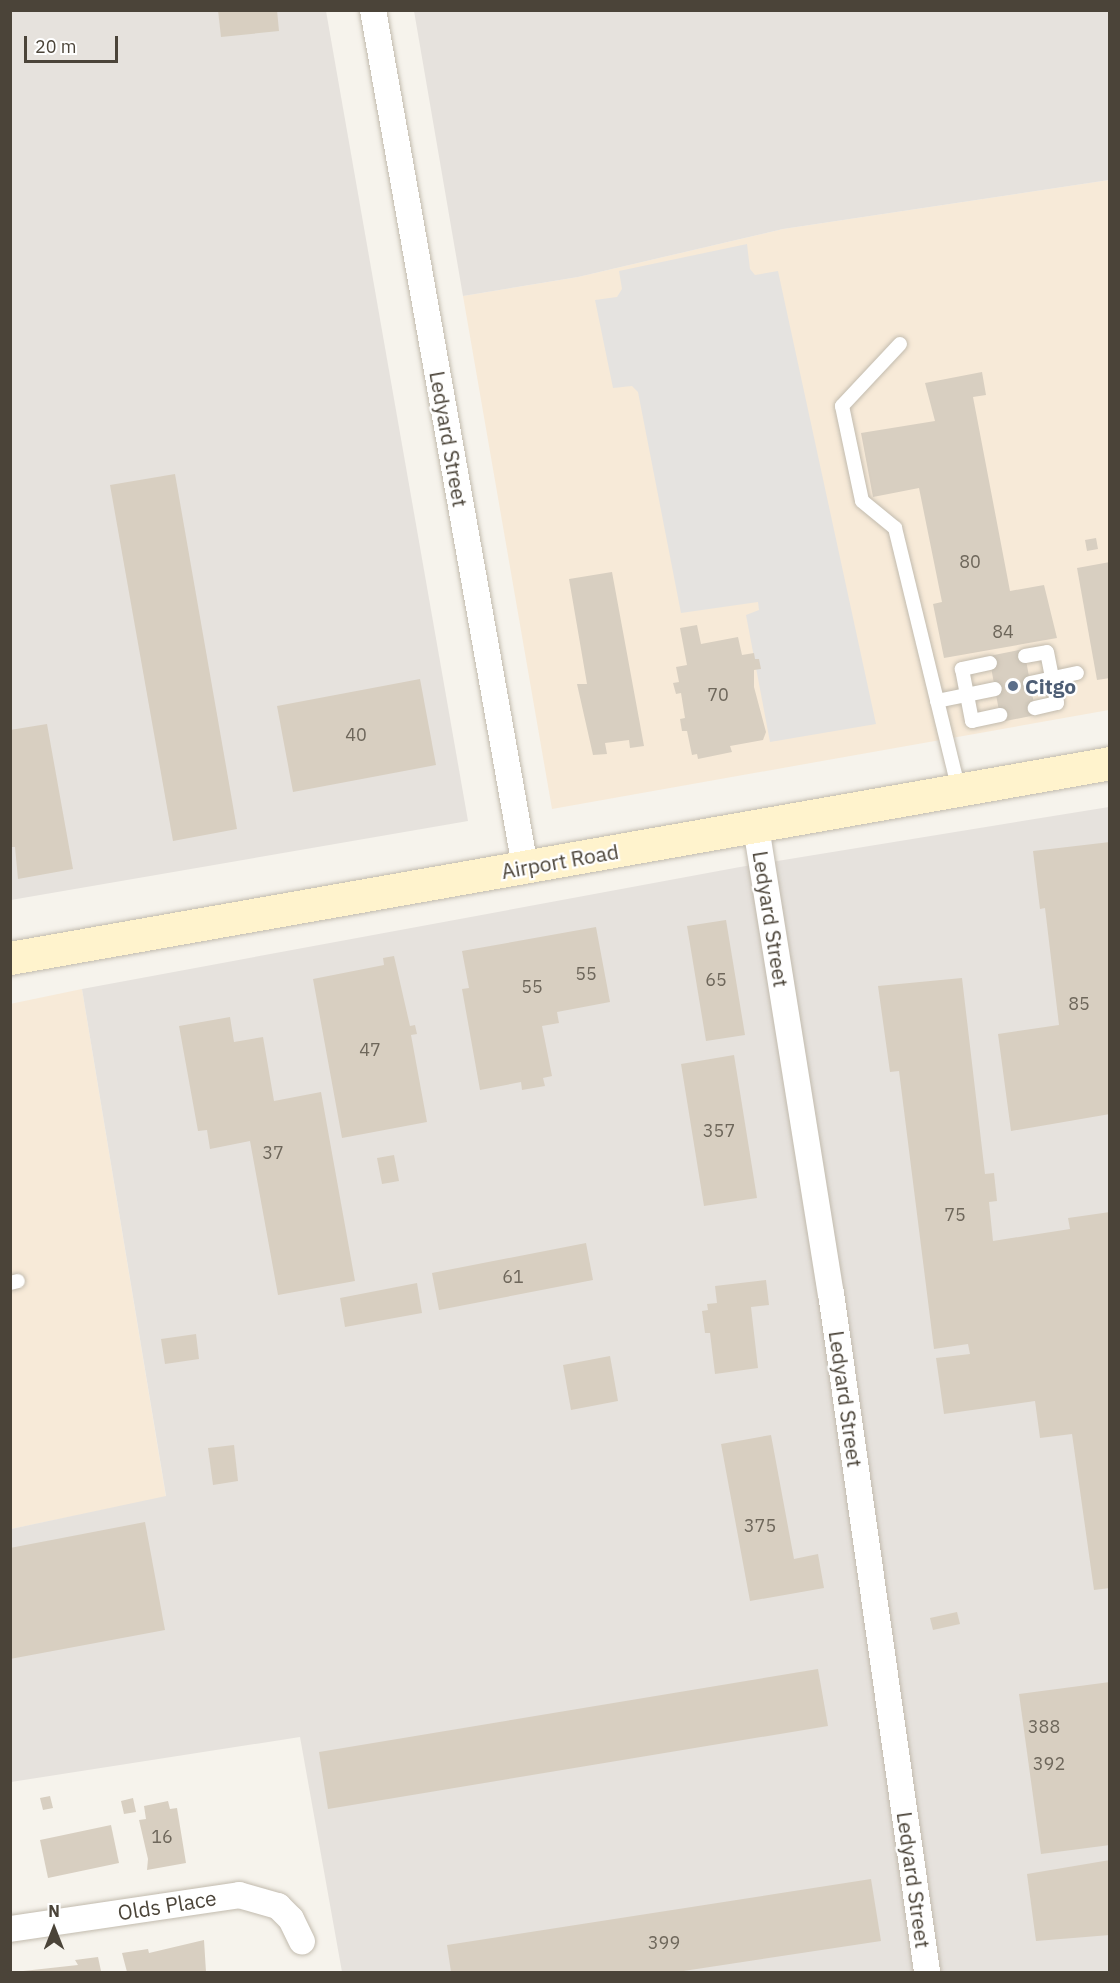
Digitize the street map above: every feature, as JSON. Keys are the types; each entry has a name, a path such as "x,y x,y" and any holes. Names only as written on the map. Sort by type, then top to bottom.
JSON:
{"main road":[{"name":"Airport Road","path":"10,958 1110,763"}],"street":[{"name":"Ledyard Street","path":"373,10 525,867"},
{"name":"Ledyard Street","path":"756,826 831,1293 927,1972"},
{"name":"Olds Place","path":"10,1929 239,1895 278,1906 291,1919 302,1942"}],"lane":[{"path":"900,344 842,406 862,501 895,528 959,790"},
{"path":"1025,656 1047,652 1057,703 1035,708"},
{"path":"990,663 962,669 972,721 1000,715"},
{"path":"1030,683 1077,673"},
{"path":"937,700 995,689"}],"shaded area":[{"path":"11,11 326,11 468,821 11,900"},
{"path":"414,11 1109,11 1109,180 783,229 578,277 463,296"},
{"path":"1109,180 1109,710 552,809 463,296 578,277 783,229"},
{"path":"747,244 750,269 755,275 778,271 876,724 770,742 746,615 759,610 758,602 681,613 638,392 632,386 613,388 595,300 617,297 622,289 619,271"},
{"path":"1109,807 1109,1972 342,1972 300,1737 11,1782 11,1529 166,1496 82,989 740,867"},
{"path":"82,989 166,1497 11,1529 10,1004"}],"building":[{"path":"218,10 277,10 279,31 221,37"},
{"path":"982,372 986,395 973,397 1010,591 1044,585 1057,638 944,658 933,604 942,602 919,488 873,497 861,433 935,421 925,383"},
{"path":"175,474 237,829 173,841 110,485"},
{"path":"1096,538 1098,549 1087,551 1085,540"},
{"path":"1110,562 1110,678 1097,680 1077,568"},
{"path":"612,572 644,746 630,748 629,740 605,743 607,754 593,755 577,684 587,684 569,579"},
{"path":"697,625 701,644 738,637 742,655 754,653 755,659 759,659 761,669 754,670 754,687 766,732 763,740 730,746 732,752 698,759 697,754 692,755 687,731 682,731 680,719 685,718 681,693 676,694 673,683 679,682 676,667 687,665 680,628"},
{"name":"Citgo","path":"1024,649 1036,715 1001,722 989,656"},
{"path":"420,679 436,765 293,792 277,706"},
{"path":"47,724 73,869 18,879 15,847 10,847 10,730"},
{"path":"1110,842 1110,1114 1011,1131 998,1034 1059,1025 1045,908 1040,909 1033,851"},
{"path":"726,920 745,1035 706,1041 687,926"},
{"path":"596,927 610,1002 557,1012 559,1023 542,1026 552,1076 543,1078 545,1086 522,1090 521,1082 480,1090 462,989 469,988 462,951"},
{"path":"394,956 410,1026 415,1025 417,1034 411,1035 427,1122 342,1138 313,979 384,965 383,958"},
{"path":"962,978 985,1174 994,1173 997,1201 989,1202 993,1241 1070,1229 1068,1218 1110,1212 1110,1588 1094,1590 1072,1434 1040,1438 1035,1401 944,1414 936,1358 970,1354 968,1344 934,1349 899,1071 890,1072 878,986"},
{"path":"230,1017 234,1042 263,1037 274,1101 321,1092 355,1281 278,1295 250,1141 210,1149 207,1130 198,1131 179,1026"},
{"path":"734,1055 757,1198 704,1206 681,1064"},
{"path":"394,1155 399,1181 382,1184 377,1158"},
{"path":"586,1243 593,1280 439,1310 432,1273"},
{"path":"766,1280 769,1305 751,1307 758,1368 715,1374 710,1333 705,1333 702,1311 708,1310 707,1304 717,1303 715,1286"},
{"path":"417,1283 422,1313 345,1327 340,1298"},
{"path":"196,1334 199,1359 165,1364 161,1339"},
{"path":"610,1356 618,1401 571,1410 563,1365"},
{"path":"771,1435 794,1559 818,1554 824,1588 750,1601 721,1444"},
{"path":"234,1445 238,1481 213,1485 208,1448"},
{"path":"145,1522 165,1630 10,1659 10,1548"},
{"path":"957,1612 960,1624 933,1630 930,1618"},
{"path":"818,1669 828,1726 328,1809 319,1752"},
{"path":"1110,1682 1110,1845 1041,1854 1019,1694"},
{"path":"50,1796 53,1808 43,1810 40,1798"},
{"path":"133,1798 136,1812 124,1814 121,1801"},
{"path":"168,1801 170,1809 177,1808 186,1863 147,1870 148,1859 139,1820 146,1819 144,1806"},
{"path":"111,1825 119,1863 48,1878 40,1840"},
{"path":"1110,1860 1110,1935 1036,1941 1027,1874"},
{"path":"871,1879 881,1941 677,1972 451,1972 447,1945"},
{"path":"204,1940 206,1972 127,1972 122,1953 148,1949 149,1953"},
{"path":"98,1957 101,1971 96,1972 14,1972 78,1965 75,1960"}],"place":[{"name":"Citgo","path":"1013,686"}]}
